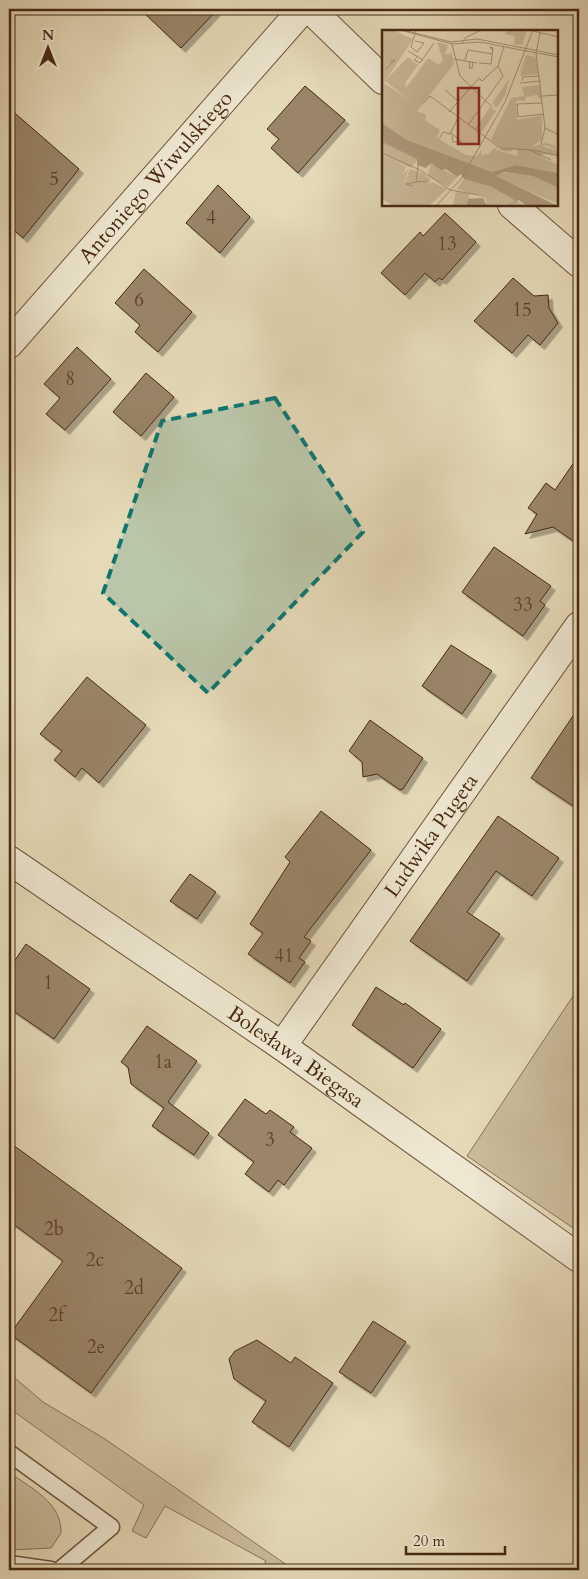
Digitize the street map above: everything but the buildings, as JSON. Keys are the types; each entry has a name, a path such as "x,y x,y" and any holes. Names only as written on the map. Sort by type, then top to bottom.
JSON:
{"street":[{"name":"Antoniego Wiwulskiego","path":"9,344 303,9"},
{"path":"310,9 382,79"},
{"path":"513,206 579,263"},
{"name":"Ludwika Pugeta","path":"282,1046 579,626"},
{"name":"Bolesława Biegasa","path":"9,860 282,1046 579,1258"}],"lane":[{"path":"9,1453 111,1527 60,1570"},
{"path":"9,1564 51,1570"}],"highlighted area":[{"path":"275,398 363,532 208,693 103,593 162,421"}],"shaded area":[{"path":"579,987 579,1232 467,1156"},
{"path":"9,1373 43,1402 105,1439 294,1570 262,1570 266,1561 165,1506 146,1538 132,1531 144,1505 9,1408"},
{"path":"9,1472 35,1490 51,1504 56,1513 60,1522 61,1533 51,1548 9,1550"}]}
